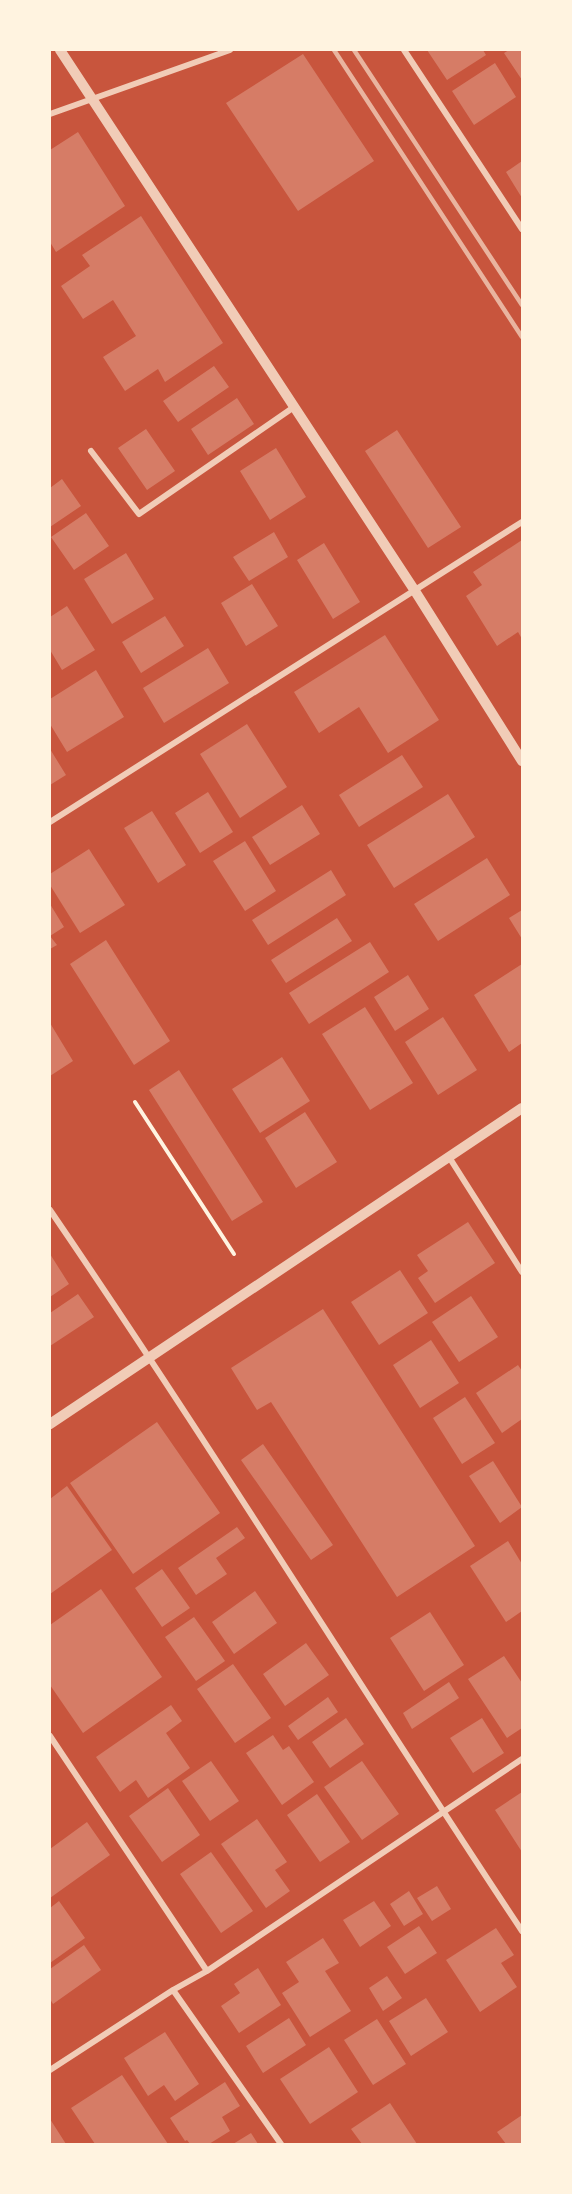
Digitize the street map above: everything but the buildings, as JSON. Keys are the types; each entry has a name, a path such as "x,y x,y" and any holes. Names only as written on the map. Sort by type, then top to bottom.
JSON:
{"street":[{"path":"60,50 415,591 522,761"},
{"path":"50,114 230,50"},
{"path":"404,50 522,229"},
{"path":"91,451 139,514 294,407"},
{"path":"50,822 522,522"},
{"path":"50,1424 522,1108"},
{"path":"449,1158 522,1272"},
{"path":"50,1210 149,1356 442,1811 522,1931"},
{"path":"50,1736 207,1971"},
{"path":"50,2070 173,1990 207,1971 522,1759"},
{"path":"173,1990 281,2145"}],"path":[{"path":"135,1102 234,1254"}],"railway":[{"path":"334,50 522,337"},
{"path":"354,50 522,305"}]}
